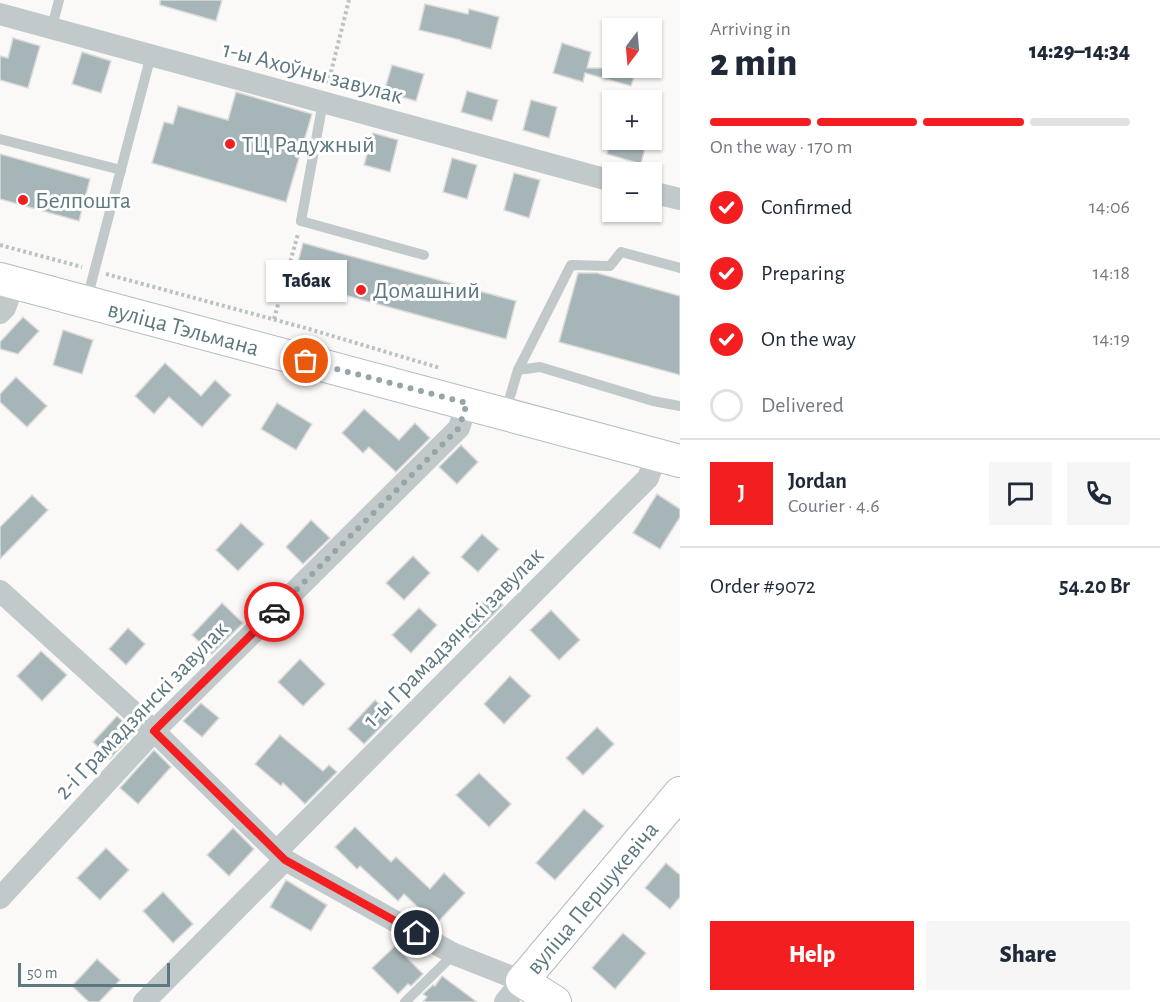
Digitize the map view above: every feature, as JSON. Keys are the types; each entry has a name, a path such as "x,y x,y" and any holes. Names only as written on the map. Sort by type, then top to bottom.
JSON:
{"main road":[{"name":"вуліца Тэльмана","path":"7,281 669,458"},
{"name":"вуліца Першукевіча","path":"513,992 680,793"},
{"path":"513,992 555,1002"}],"street":[{"name":"1-ы Ахоўны завулак","path":"0,14 602,178"},
{"path":"662,195 680,199"},
{"path":"0,313 5,308 7,281"},
{"name":"2-і Грамадзянскі завулак","path":"0,898 154,731 459,428 467,403"},
{"name":"1-ы Грамадзянскі завулак","path":"144,1002 281,856 669,458"},
{"path":"0,591 154,731 281,856 454,954 513,992"}],"lane":[{"path":"52,27 59,0"},
{"path":"86,302 151,55"},
{"path":"323,102 301,221 424,255"},
{"path":"0,139 121,170"},
{"path":"504,414 518,370 571,265 610,266 621,252 680,268"},
{"path":"518,370 540,367 653,401 680,406"},
{"path":"405,1002 454,954"}],"path":[{"path":"323,102 349,0"},
{"path":"273,320 301,221"},
{"path":"0,246 273,320 445,370"}],"building":[{"path":"160,0 222,0 216,21 160,5"},
{"path":"425,4 468,14 469,9 499,17 491,49 419,30"},
{"path":"13,38 40,46 28,88 0,80 0,56 8,58"},
{"path":"562,43 591,52 587,68 602,68 602,78 585,73 583,82 553,73"},
{"path":"82,52 111,61 101,93 72,84"},
{"path":"392,65 424,74 416,101 384,92"},
{"path":"603,78 634,78 631,86"},
{"path":"467,91 498,100 492,121 461,112"},
{"name":"ТЦ Радужный","path":"236,92 312,114 286,202 152,163 164,122 173,124 178,106 228,120"},
{"path":"531,100 557,107 549,138 523,130"},
{"path":"373,133 398,140 390,172 364,165"},
{"path":"608,150 644,150 642,162 607,154"},
{"path":"0,154 90,179 79,221 0,199"},
{"path":"452,158 477,165 467,199 443,192"},
{"path":"514,173 540,180 529,218 504,210"},
{"path":"303,243 516,301 506,339 293,281"},
{"path":"578,273 597,273 680,296 680,375 559,342"},
{"path":"23,317 39,331 18,354 0,349 0,342"},
{"path":"63,330 93,340 82,374 53,365"},
{"path":"165,363 201,396 215,380 231,395 202,427 169,397 154,414 135,396"},
{"path":"16,377 47,406 27,427 0,402 0,394"},
{"path":"277,403 312,424 296,450 261,429"},
{"path":"364,409 399,440 415,423 430,438 396,472 369,447 363,453 342,433"},
{"path":"461,445 478,462 457,484 439,467"},
{"path":"657,494 680,509 680,517 660,549 633,533"},
{"path":"32,495 48,510 0,559 0,527"},
{"path":"311,520 330,538 303,564 286,547"},
{"path":"241,523 264,544 238,571 216,550"},
{"path":"482,534 499,549 478,572 461,557"},
{"path":"413,556 430,573 404,600 386,583"},
{"path":"491,594 503,605 470,638 459,627"},
{"path":"222,603 243,623 212,654 192,635"},
{"path":"419,608 437,625 411,653 392,635"},
{"path":"551,610 580,640 559,660 530,630"},
{"path":"128,628 145,644 126,665 109,649"},
{"path":"41,651 67,675 42,701 17,676"},
{"path":"300,659 325,684 303,706 278,682"},
{"path":"510,676 531,696 504,724 484,704"},
{"path":"375,700 392,716 364,744 348,729"},
{"path":"201,703 219,718 202,737 183,721"},
{"path":"117,716 135,732 110,759 93,742"},
{"path":"597,727 614,744 583,775 566,758"},
{"path":"280,735 323,771 329,765 337,772 305,804 283,783 281,786 255,764"},
{"path":"154,750 171,767 138,804 120,788"},
{"path":"479,773 511,804 489,827 456,795"},
{"path":"584,809 604,826 555,880 536,863"},
{"path":"355,827 391,862 396,857 430,889 444,873 465,893 436,924 404,894 398,901 360,866 357,869 335,847"},
{"path":"233,828 254,849 229,876 207,855"},
{"path":"106,848 129,870 100,900 77,878"},
{"path":"666,863 680,875 680,897 670,909 645,888"},
{"path":"286,880 327,905 311,931 270,907"},
{"path":"163,892 193,924 173,943 143,911"},
{"path":"623,933 646,953 615,989 592,968"},
{"path":"395,946 423,974 411,986 408,984 398,994 372,968"},
{"path":"97,959 120,980 99,1002 89,1002 72,986"},
{"path":"442,976 477,1002 423,1002 427,997 423,994 433,985 435,986"}],"way so far":[{"path":"274,612 459,428 467,403 306,361"}],"place":[{"name":"ТЦ Радужный","path":"230,144"},
{"name":"Белпошта","path":"23,200"},
{"name":"Домашний","path":"361,290"},
{"name":"Табак","path":"306,361"}],"route":[{"path":"274,612 154,731 285,860 417,933"}]}
